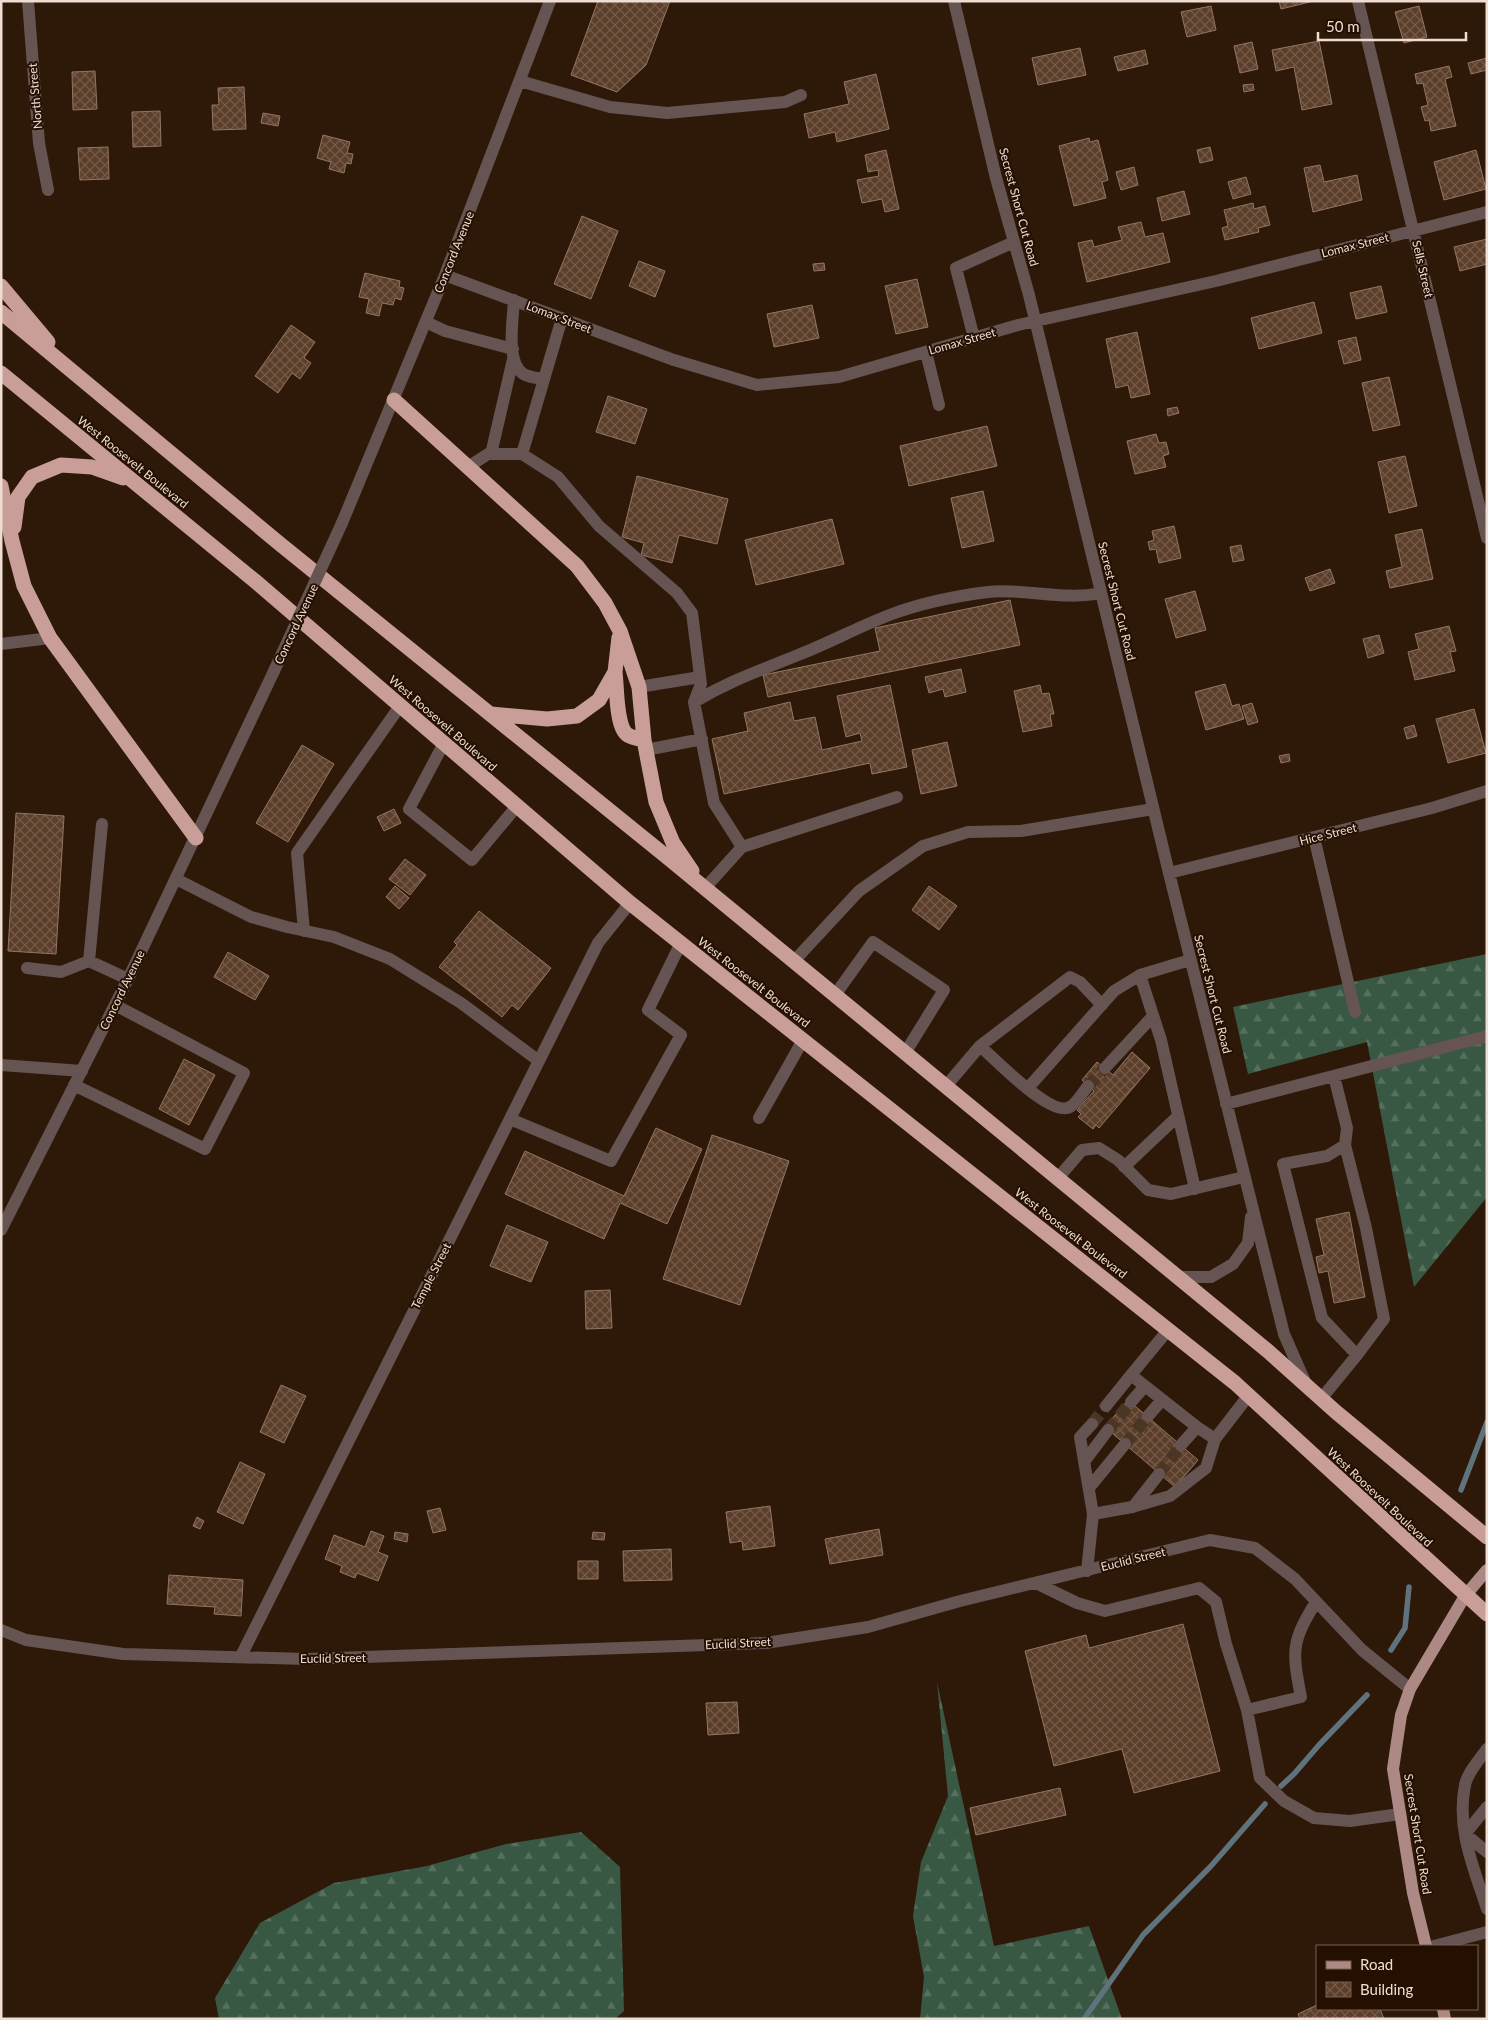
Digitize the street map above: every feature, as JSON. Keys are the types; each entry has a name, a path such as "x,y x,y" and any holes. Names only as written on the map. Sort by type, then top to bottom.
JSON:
{"highway":[{"path":"1,286 73,372"},
{"path":"1,312 280,544 491,714 1058,1178 1487,1538"},
{"name":"West Roosevelt Boulevard","path":"1,373 255,581 630,903 1249,1395 1465,1596 1487,1614"},
{"path":"394,400 577,566 605,603 620,631 638,687 645,745 656,802 673,843 703,887"},
{"path":"12,541 18,497 32,477 61,465 92,467 134,482"},
{"path":"1,486 12,541 24,586 50,638 196,838"},
{"path":"620,631 615,672 620,716 624,731 631,738 645,745"},
{"path":"491,714 546,719 577,716 599,700 615,672"}],"main road":[{"name":"Secrest Short Cut Road","path":"1426,1945 1412,1893 1393,1769 1401,1715 1410,1689 1465,1596 1487,1570"}],"street":[{"name":"North Street","path":"28,1 39,143 48,190"},
{"name":"Concord Avenue","path":"1,1230 128,979 196,838 342,524 445,276 550,1"},
{"name":"Secrest Short Cut Road","path":"954,1 996,178 1035,321 1168,873 1284,1334 1308,1387"},
{"name":"Sells Street","path":"1358,1 1487,538"},
{"path":"520,81 610,107 667,113 785,102 801,95"},
{"name":"Lomax Street","path":"445,276 674,360 757,385 839,376 1035,321 1216,281 1487,212"},
{"path":"974,338 956,268 1014,242"},
{"path":"491,454 513,354 514,300"},
{"path":"522,454 562,318"},
{"path":"426,322 445,331 513,354"},
{"path":"926,352 940,405"},
{"path":"513,354 519,372 531,377 544,379"},
{"path":"468,467 491,454 522,454 558,477 599,526 677,592 692,613 701,684 694,702 714,803 742,847"},
{"path":"694,702 722,685 758,669 797,656 892,614 947,599 989,592 1024,591 1080,598 1101,594"},
{"path":"1,644 50,638"},
{"path":"638,687 700,677"},
{"path":"304,931 297,853 400,706"},
{"path":"645,745 702,739"},
{"path":"444,743 409,809 472,860 517,806"},
{"name":"Hice Street","path":"1168,873 1432,808 1487,790"},
{"path":"703,887 742,847 897,798"},
{"path":"794,961 859,891 923,846 968,832 1021,830 1153,809"},
{"path":"89,960 102,824"},
{"path":"1314,837 1355,1012"},
{"path":"176,879 250,917 304,931 334,936 390,959 461,1003 539,1061"},
{"name":"Temple Street","path":"241,1656 598,943 630,903"},
{"path":"835,995 873,942 944,990 905,1053"},
{"path":"510,1119 611,1161 681,1035 648,1010 681,943"},
{"path":"27,968 61,972 89,960 128,979"},
{"path":"1028,1088 1114,991 1140,975 1190,960"},
{"path":"1140,975 1153,1016 1196,1189"},
{"path":"946,1086 980,1046 1070,977 1080,982 1102,1004"},
{"path":"74,1085 205,1149 244,1073 115,1004"},
{"path":"1105,1068 1153,1016"},
{"path":"1226,1104 1487,1036"},
{"path":"759,1118 803,1040"},
{"path":"980,1046 1042,1100 1058,1109 1070,1107 1088,1086"},
{"path":"1,1065 82,1071"},
{"path":"1321,1398 1384,1319 1366,1228 1345,1145 1347,1128 1334,1076"},
{"path":"1124,1167 1178,1116"},
{"path":"1345,1145 1327,1156 1283,1164 1322,1318 1357,1355"},
{"path":"1058,1178 1082,1150 1099,1148 1124,1167 1148,1190 1171,1194 1244,1177"},
{"name":"Secrest Short Cut Road","path":"1179,1278 1211,1277 1233,1264 1248,1243 1252,1207"},
{"path":"1106,1406 1168,1330"},
{"path":"1131,1375 1196,1427 1215,1439"},
{"path":"1131,1402 1145,1386"},
{"path":"1093,1514 1132,1507 1170,1496 1206,1468 1215,1439 1249,1395"},
{"path":"1148,1416 1162,1400"},
{"path":"1087,1571 1093,1514 1080,1437 1092,1424"},
{"path":"1182,1445 1196,1427"},
{"path":"1084,1462 1108,1430"},
{"path":"1088,1488 1125,1444"},
{"path":"1132,1507 1159,1474"},
{"name":"Euclid Street","path":"1,1630 26,1640 124,1654 306,1659 766,1643 868,1627 1210,1540 1255,1548 1295,1579 1362,1650 1410,1689"},
{"path":"1036,1583 1077,1603 1105,1611 1199,1588 1216,1602 1247,1710 1260,1778 1284,1801 1314,1818 1350,1821 1400,1814"},
{"path":"1247,1710 1301,1697 1294,1660 1299,1629 1316,1602"},
{"path":"1486,1906 1467,1853 1464,1834 1465,1783 1487,1749"},
{"path":"1464,1834 1487,1807"},
{"path":"1464,1834 1487,1852"},
{"path":"1438,1945 1487,1932"}],"green space":[{"path":"1487,954 1487,1197 1414,1287 1367,1042 1248,1074 1233,1007"},
{"path":"937,1682 994,1946 1089,1926 1122,2019 920,2019 924,1977 913,1916 921,1862 948,1796"},
{"path":"581,1832 620,1867 624,2011 615,2019 219,2019 215,1998 260,1923 334,1883 427,1866 506,1844"}],"building":[{"path":"598,1 670,1 646,65 617,92 571,75"},
{"path":"1279,1 1310,1 1310,2 1281,9"},
{"path":"1211,6 1216,30 1187,37 1181,12"},
{"path":"1419,6 1427,37 1404,43 1395,12"},
{"path":"1319,41 1332,104 1302,110 1294,67 1276,71 1272,50"},
{"path":"1252,42 1258,69 1240,73 1234,46"},
{"path":"1080,48 1086,75 1038,85 1032,58"},
{"path":"1145,50 1148,64 1118,71 1114,57"},
{"path":"1487,58 1487,70 1471,74 1468,63"},
{"path":"1449,66 1452,77 1445,79 1456,126 1431,131 1429,120 1425,121 1421,107 1428,105 1423,83 1417,84 1415,74"},
{"path":"95,71 97,109 73,110 72,72"},
{"path":"876,74 889,129 837,142 835,132 809,138 804,114 849,104 844,82"},
{"path":"1253,84 1254,90 1244,92 1243,85"},
{"path":"244,87 246,129 213,130 212,105 219,105 218,88"},
{"path":"160,111 161,146 133,147 132,112"},
{"path":"263,113 280,116 278,126 261,123"},
{"path":"323,135 350,142 347,153 353,154 351,164 346,163 344,173 329,169 331,162 317,158"},
{"path":"1089,138 1090,142 1098,140 1108,180 1102,182 1106,198 1074,206 1059,146"},
{"path":"108,147 109,179 80,180 78,148"},
{"path":"1210,147 1213,160 1200,163 1197,150"},
{"path":"886,150 899,209 885,212 882,199 862,203 857,180 879,176 878,170 868,172 865,155"},
{"path":"1476,150 1486,189 1444,200 1434,162"},
{"path":"1320,165 1324,182 1357,175 1362,200 1313,212 1304,168"},
{"path":"1134,167 1138,185 1121,190 1116,172"},
{"path":"1246,177 1251,194 1233,199 1228,182"},
{"path":"1184,191 1190,214 1162,221 1157,198"},
{"path":"1253,203 1254,209 1265,206 1270,225 1258,228 1259,232 1225,240 1222,228 1228,226 1224,210"},
{"path":"582,216 618,231 591,299 554,284"},
{"path":"1141,222 1145,237 1163,233 1170,262 1087,282 1078,243 1092,240 1094,247 1122,240 1118,227"},
{"path":"1487,239 1487,264 1460,271 1454,247"},
{"path":"639,261 665,271 655,297 629,286"},
{"path":"824,263 825,270 814,271 813,264"},
{"path":"365,273 400,281 399,287 404,288 401,300 395,298 393,305 382,303 379,316 366,313 369,299 359,297"},
{"path":"917,279 928,327 896,334 885,286"},
{"path":"1381,286 1387,312 1356,319 1350,293"},
{"path":"1314,302 1322,333 1259,349 1251,318"},
{"path":"812,305 819,338 774,347 767,314"},
{"path":"291,325 315,342 304,358 311,363 300,379 292,373 278,393 255,376"},
{"path":"1137,332 1150,394 1131,398 1128,385 1116,388 1106,339"},
{"path":"1356,337 1361,360 1344,364 1338,341"},
{"path":"1389,377 1400,425 1373,431 1362,383"},
{"path":"608,396 647,409 635,444 596,432"},
{"path":"1177,407 1179,413 1168,416 1167,409"},
{"path":"987,426 997,466 909,486 900,446"},
{"path":"1156,434 1159,443 1166,442 1169,454 1163,456 1166,467 1135,474 1127,441"},
{"path":"1405,456 1417,506 1389,513 1378,462"},
{"path":"637,476 728,499 717,544 679,535 672,563 641,555 644,543 622,537"},
{"path":"983,491 994,541 962,548 951,498"},
{"path":"832,519 844,564 756,585 745,540"},
{"path":"1174,526 1181,558 1159,563 1156,549 1150,550 1148,542 1154,540 1152,531"},
{"path":"1422,529 1433,579 1390,588 1386,571 1402,567 1395,535"},
{"path":"1241,545 1244,560 1233,562 1230,547"},
{"path":"1330,569 1335,583 1310,591 1305,578"},
{"path":"1195,591 1206,630 1176,638 1165,599"},
{"path":"1010,600 1020,645 768,697 763,675 880,651 875,628"},
{"path":"1449,626 1456,651 1450,652 1455,671 1415,680 1408,652 1419,649 1415,634"},
{"path":"1379,635 1384,653 1368,658 1363,639"},
{"path":"961,669 966,692 945,697 943,689 929,693 925,677"},
{"path":"1225,684 1232,706 1239,704 1244,719 1206,730 1195,692"},
{"path":"890,685 907,767 872,774 870,763 724,794 712,739 748,731 744,713 790,702 794,721 815,717 822,750 862,741 860,733 846,737 837,696"},
{"path":"1040,685 1042,694 1049,693 1054,714 1050,714 1052,726 1023,732 1014,691"},
{"path":"1252,703 1258,722 1248,725 1242,706"},
{"path":"1474,709 1486,753 1448,763 1436,719"},
{"path":"1414,725 1417,736 1407,739 1404,728"},
{"path":"947,742 957,786 921,794 912,750"},
{"path":"302,745 334,764 288,842 256,823"},
{"path":"1289,754 1290,761 1281,763 1279,756"},
{"path":"394,809 401,823 384,831 377,817"},
{"path":"16,813 64,816 56,954 8,951"},
{"path":"405,859 426,875 410,895 389,879"},
{"path":"395,886 409,898 399,909 386,897"},
{"path":"929,886 957,906 939,930 912,910"},
{"path":"479,911 551,968 518,1010 512,1005 502,1017 439,967 457,945 454,942"},
{"path":"228,952 269,976 255,1000 214,977"},
{"path":"1132,1052 1150,1068 1099,1128 1096,1125 1093,1129 1078,1117 1081,1114 1077,1110 1094,1091 1082,1080 1097,1062 1113,1075"},
{"path":"184,1059 215,1075 189,1125 159,1109"},
{"path":"656,1128 702,1149 667,1224 620,1203 604,1239 505,1194 525,1151 624,1196"},
{"path":"712,1135 789,1161 740,1305 663,1279"},
{"path":"1349,1212 1365,1297 1334,1303 1328,1271 1319,1273 1316,1257 1324,1255 1316,1219"},
{"path":"507,1225 548,1242 531,1282 490,1266"},
{"path":"610,1290 612,1328 586,1329 585,1291"},
{"path":"281,1385 306,1396 284,1443 260,1432"},
{"path":"1128,1400 1198,1460 1175,1487 1105,1427"},
{"path":"240,1462 265,1474 243,1524 217,1512"},
{"path":"770,1506 775,1546 743,1550 742,1541 730,1543 726,1512"},
{"path":"440,1508 446,1530 433,1533 427,1511"},
{"path":"197,1517 204,1521 200,1529 193,1526"},
{"path":"879,1529 883,1555 830,1564 825,1539"},
{"path":"371,1531 384,1536 378,1552 388,1556 378,1581 357,1573 355,1578 340,1572 342,1566 325,1559 334,1535 365,1547"},
{"path":"395,1532 408,1534 407,1542 394,1539"},
{"path":"593,1532 605,1533 604,1540 592,1539"},
{"path":"671,1549 672,1580 624,1581 623,1551"},
{"path":"578,1561 598,1561 598,1579 578,1579"},
{"path":"169,1575 243,1580 241,1616 214,1614 215,1607 167,1604"},
{"path":"1183,1624 1220,1771 1134,1793 1122,1749 1054,1766 1025,1651 1086,1635 1089,1648"},
{"path":"737,1702 739,1733 708,1735 706,1703"},
{"path":"1060,1788 1066,1815 976,1835 970,1808"},
{"path":"1316,2005 1316,2010 1380,2010 1384,2019 1300,2019 1298,2014"}],"waterway":[{"path":"1461,1490 1487,1422"},
{"path":"1391,1650 1405,1628 1409,1587"},
{"path":"1281,1786 1367,1695"},
{"path":"1084,2019 1143,1935 1211,1866 1265,1804"}],"tunnel":[{"path":"1088,1086 1105,1068"},
{"path":"1108,1430 1131,1402"},
{"path":"1092,1424 1106,1406"},
{"path":"1125,1444 1148,1416"},
{"path":"1159,1474 1181,1445"}]}
